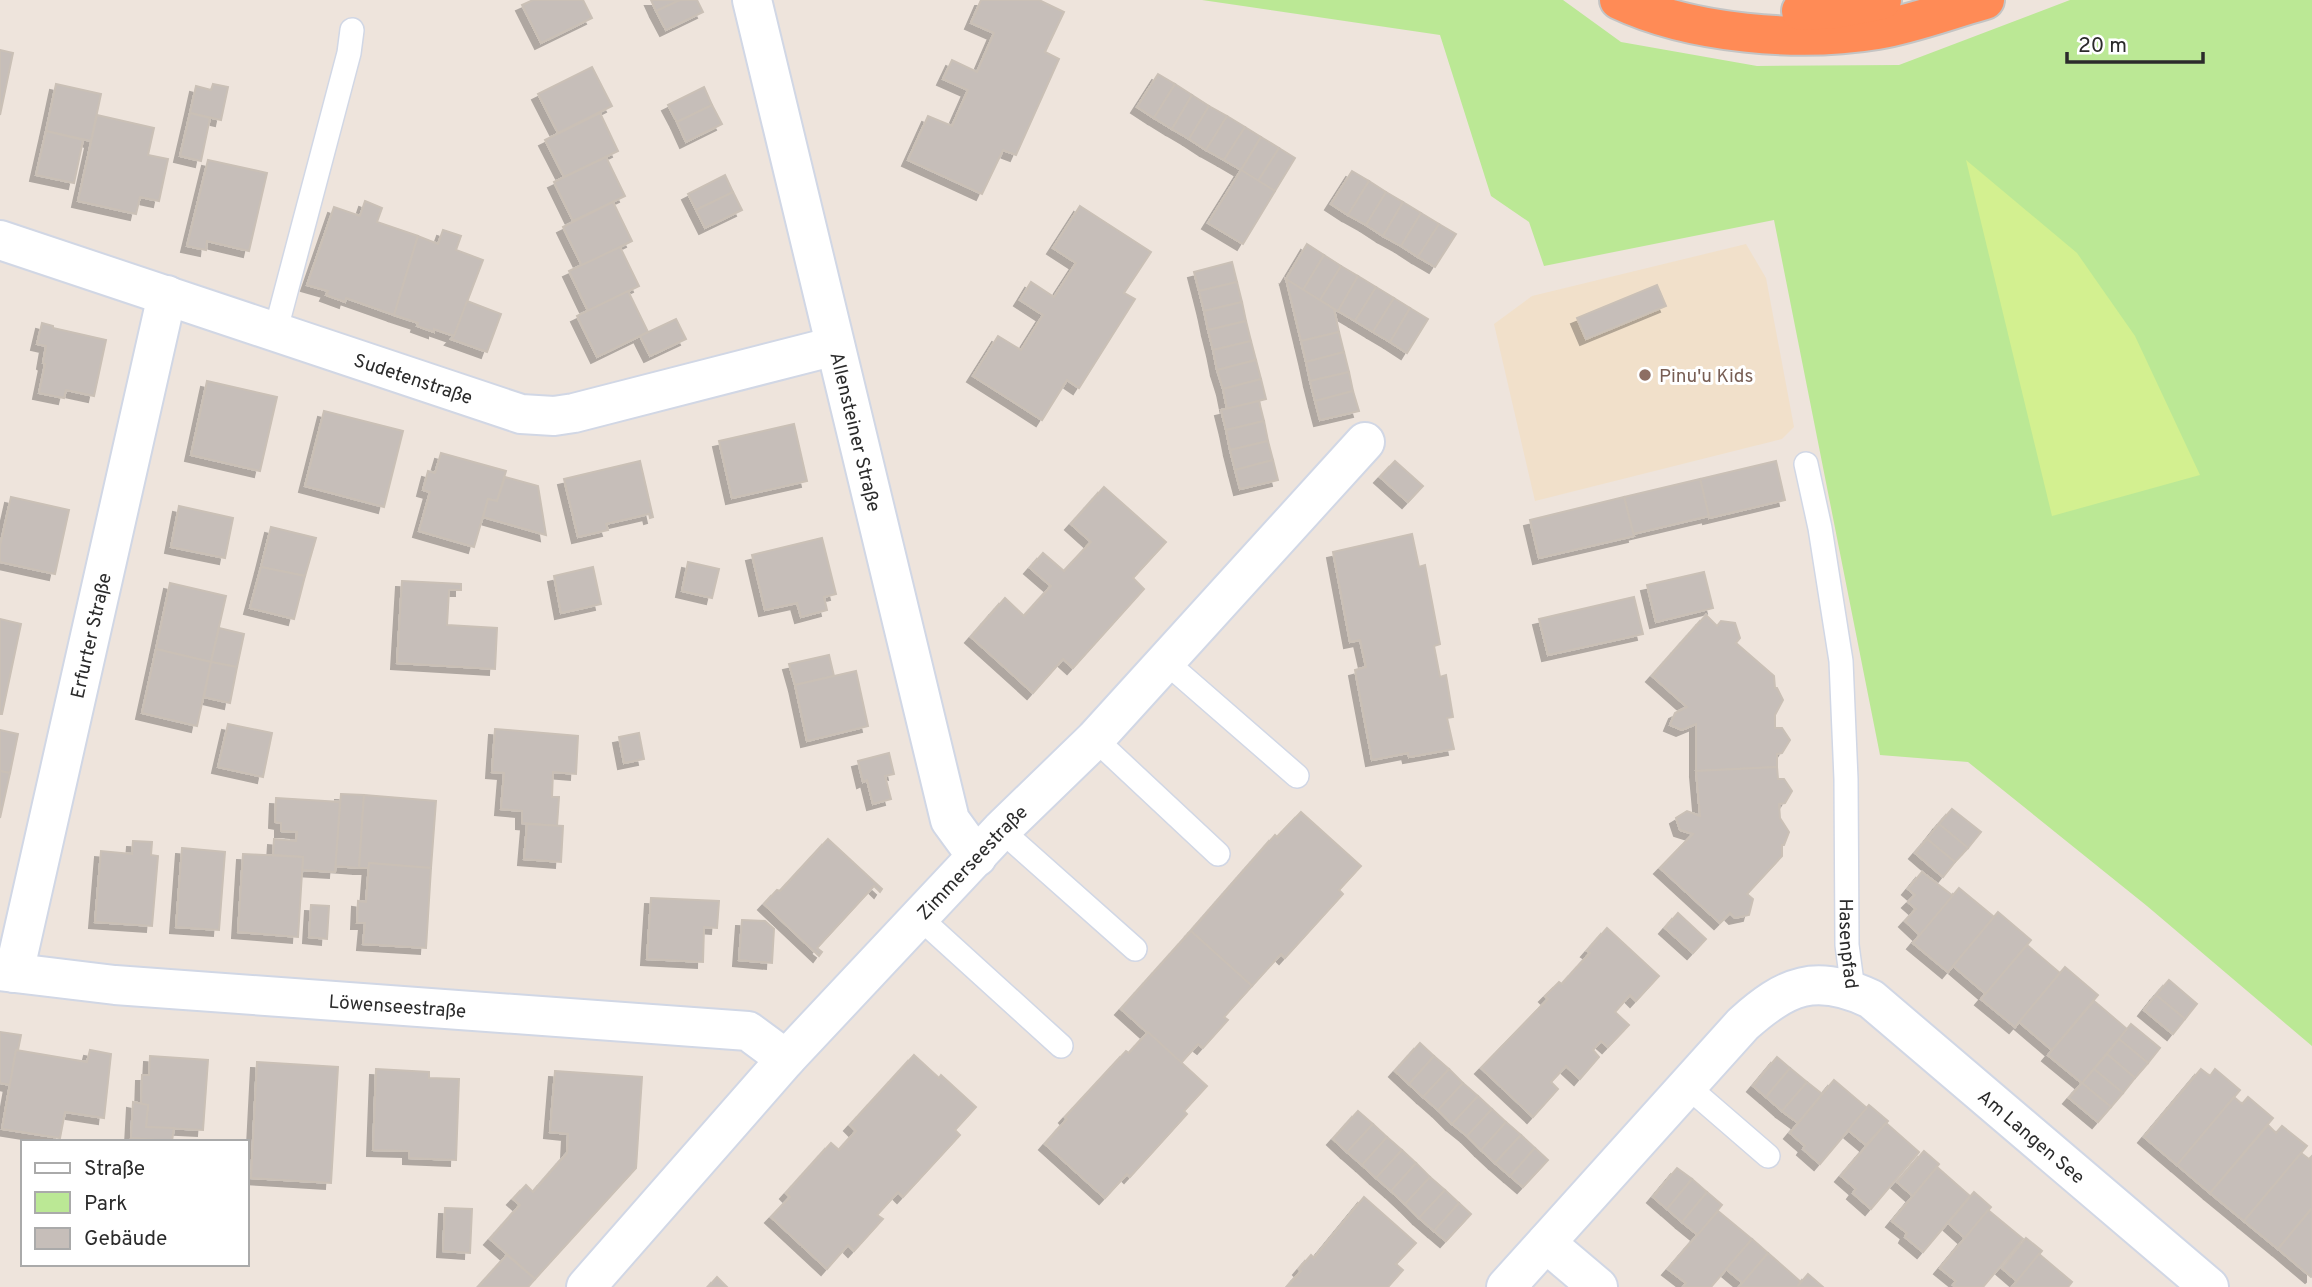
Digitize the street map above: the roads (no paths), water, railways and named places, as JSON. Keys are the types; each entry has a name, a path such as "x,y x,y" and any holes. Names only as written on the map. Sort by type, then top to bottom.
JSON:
{"highway":[{"path":"1619,0 1636,8 1672,18 1782,36 1830,36 1879,30 1985,0"},
{"path":"1685,0 1759,12 1835,9 1882,0"}],"street":[{"name":"Allensteiner Straße","path":"752,0 950,820 989,844"},
{"name":"Sudetenstraße","path":"0,240 521,414 537,417 574,413 835,346"},
{"name":"Erfurter Straße","path":"7,972 167,295"},
{"name":"Zimmerseestraße","path":"586,1287 786,1059 989,844 1095,740 1365,442"},
{"name":"Löwenseestraße","path":"7,972 116,985 748,1031 786,1059"},
{"name":"Hasenpfad","path":"1506,1287 1686,1086 1767,1002 1815,984 1853,990"},
{"name":"Am Langen See","path":"1853,990 1891,1014 2209,1287"},
{"path":"1546,1243 1598,1287"}],"lane":[{"path":"275,332 349,53 352,30"},
{"name":"Hasenpfad","path":"1806,464 1820,528 1841,661 1846,779 1847,945 1853,990"},
{"path":"1166,662 1297,776"},
{"path":"1095,740 1218,854"},
{"path":"989,844 1135,949"},
{"path":"920,918 1061,1046"},
{"path":"1686,1086 1768,1156"}],"place":[{"name":"Pinu'u Kids","path":"1645,375"}]}
